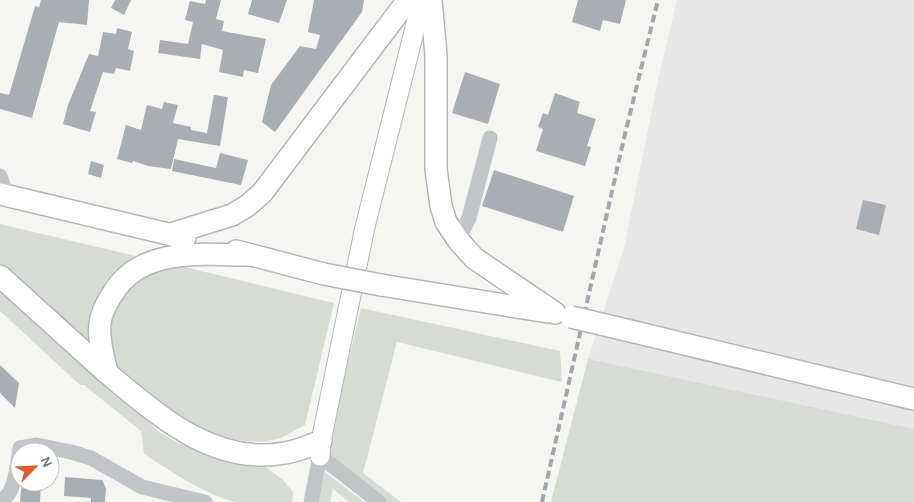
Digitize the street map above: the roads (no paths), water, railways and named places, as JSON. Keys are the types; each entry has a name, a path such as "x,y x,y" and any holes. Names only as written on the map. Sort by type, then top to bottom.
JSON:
{"highway":[{"path":"170,234 232,215 262,193 408,0"},
{"path":"431,0 436,55 436,169 441,206 446,222 458,240 474,258 563,315"},
{"path":"2,189 324,274 381,286 563,315 914,399"},
{"path":"107,373 100,324 109,300 125,277 151,261 175,255 249,255"},
{"path":"0,276 107,373 160,416 189,435 215,447 242,453 278,454 304,448 320,449"}],"main road":[{"path":"320,449 365,227 422,0"}],"street":[{"path":"458,240 468,218 490,138"},
{"path":"0,502 6,498 11,488 20,448 37,445 91,458 142,487 205,502"},
{"path":"311,502 320,449"},
{"path":"320,449 379,502"}],"railway":[{"path":"542,502 624,138 658,0"}]}
